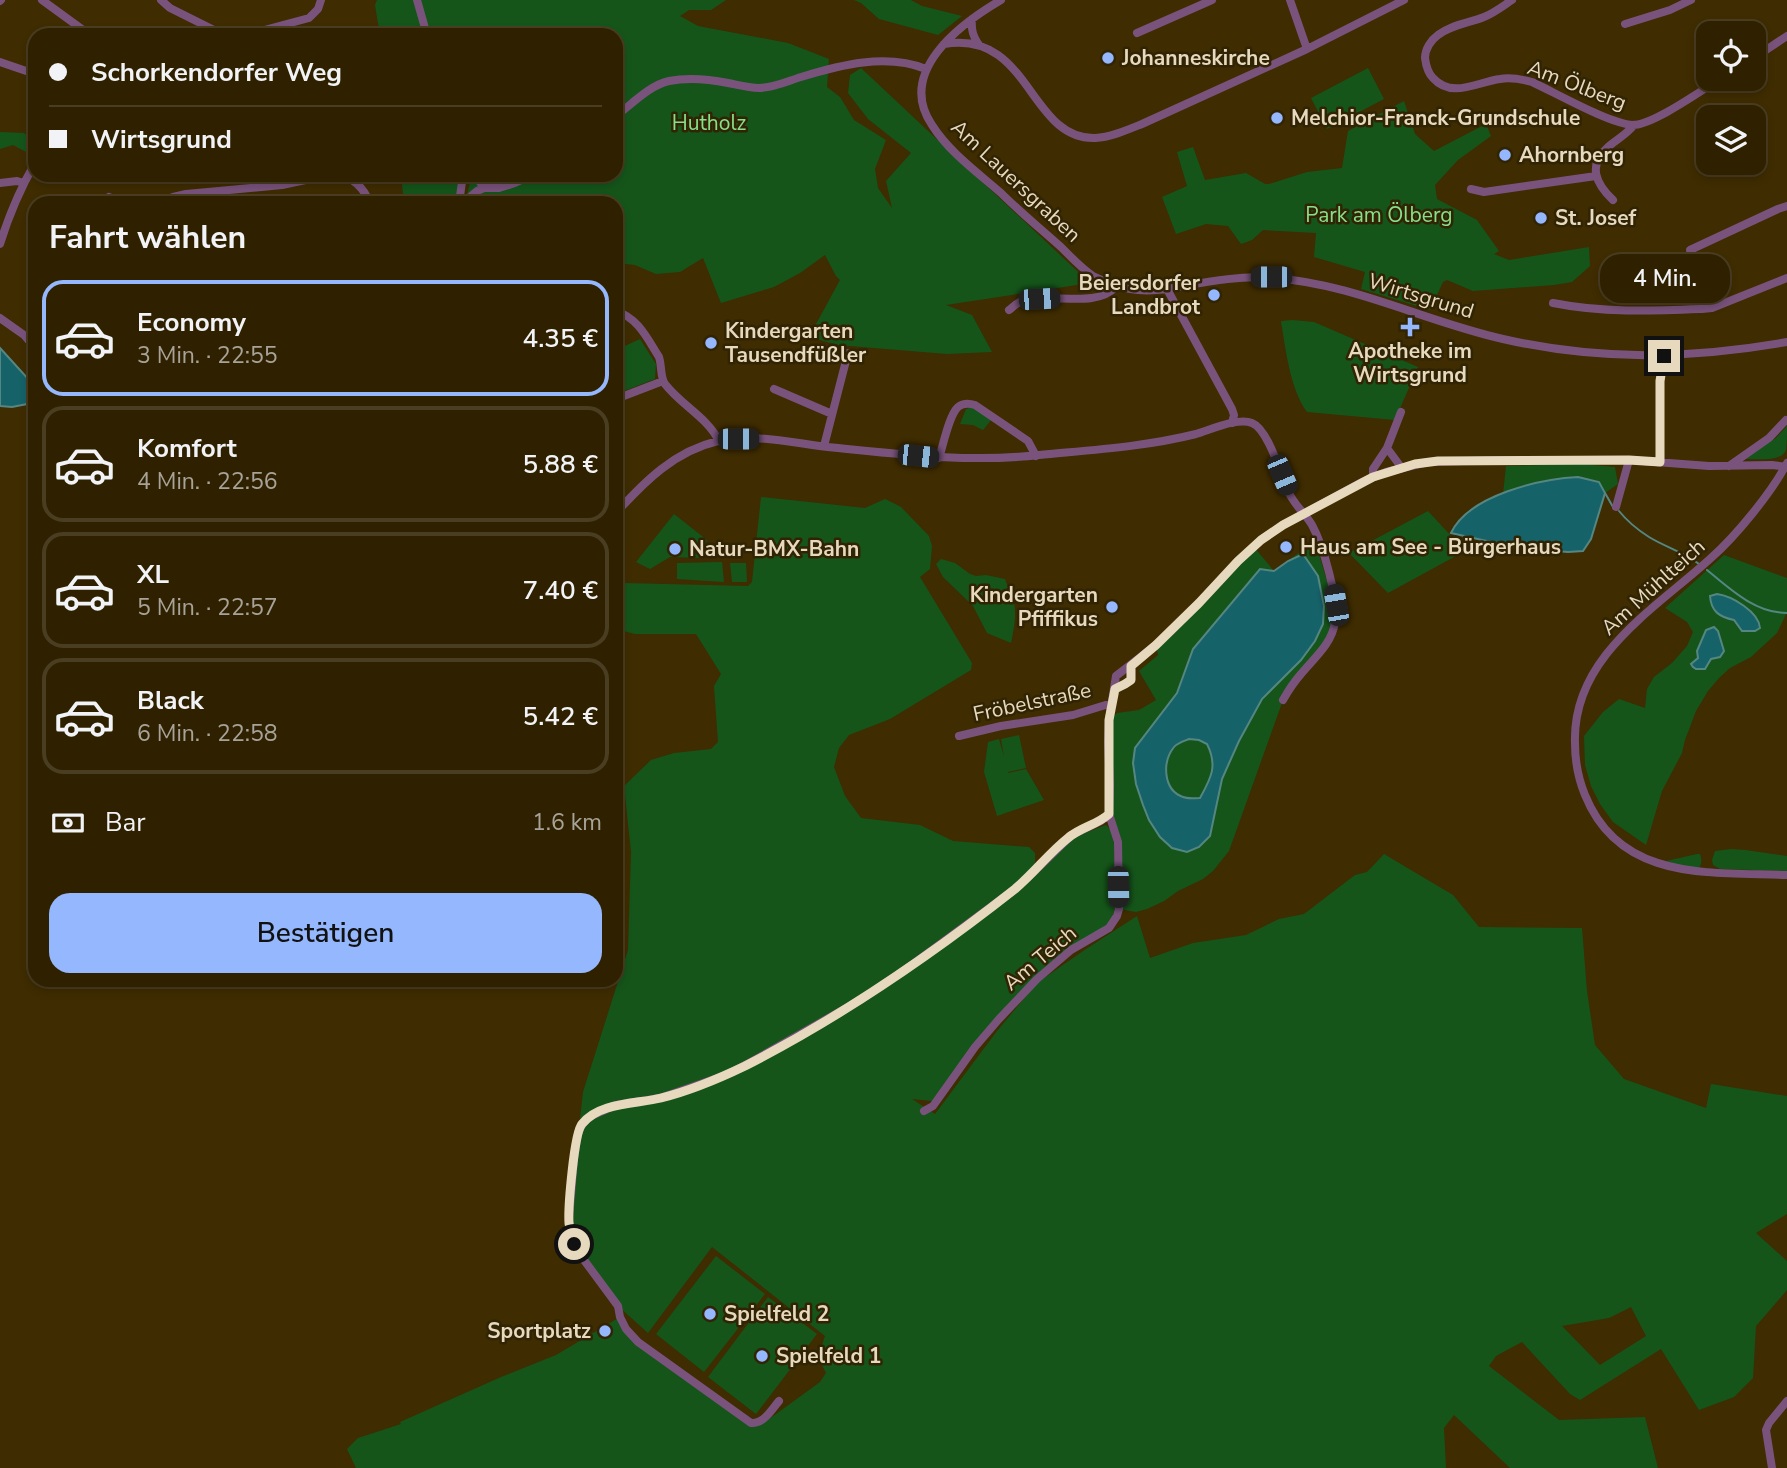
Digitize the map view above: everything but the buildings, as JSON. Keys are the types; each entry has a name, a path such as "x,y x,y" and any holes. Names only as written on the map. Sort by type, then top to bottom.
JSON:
{"street":[{"path":"41,0 80,28"},
{"path":"52,7 60,0"},
{"path":"161,0 170,8 211,28"},
{"path":"272,28 309,18 318,9 321,0"},
{"path":"417,0 425,28"},
{"path":"623,111 656,86 668,81 706,79 760,88 830,69 864,63 904,62 926,69 944,44 972,19 1001,0"},
{"path":"1140,32 1212,0"},
{"path":"1290,0 1307,49"},
{"path":"944,44 960,42 979,45 1000,57 1016,70 1049,115 1063,128 1078,136 1093,138 1139,125 1307,49 1404,0"},
{"name":"Am Ölberg","path":"1512,0 1484,17 1450,28 1434,37 1428,46 1425,59 1430,74 1436,81 1443,86 1459,89 1494,80 1517,78 1532,82 1618,122 1634,125"},
{"path":"1625,24 1670,10 1690,0"},
{"path":"972,19 971,27 979,45"},
{"path":"1766,50 1787,36"},
{"path":"0,62 28,72"},
{"name":"Am Lauersgraben","path":"926,69 922,94 930,123 965,161 1088,273 1116,287 1137,290 1167,289"},
{"path":"1613,200 1602,190 1596,176 1596,166 1608,146 1628,133 1634,125 1653,119 1700,91"},
{"path":"0,244 9,215 28,175"},
{"path":"1471,189 1485,192 1596,176"},
{"path":"265,182 265,186"},
{"path":"177,196 296,182"},
{"path":"355,182 366,196"},
{"path":"480,182 484,188"},
{"path":"470,196 484,188 499,188 517,182"},
{"path":"0,183 23,183"},
{"path":"1692,258 1690,250 1787,206"},
{"name":"Wirtsgrund","path":"1167,289 1221,279 1279,278 1357,295 1501,339 1571,352 1605,355 1695,355 1787,342"},
{"path":"1553,303 1616,312 1702,310 1787,278"},
{"name":"Am Lauersgraben","path":"1009,310 1023,301 1099,298 1116,287"},
{"path":"1167,289 1232,409 1232,423"},
{"path":"623,313 635,320 659,357 663,381 709,426 719,441"},
{"path":"0,318 28,340"},
{"path":"824,446 848,353"},
{"path":"1660,462 1660,381 1664,356"},
{"path":"623,396 663,381"},
{"path":"774,389 832,414"},
{"path":"939,458 953,414 958,407 969,404 975,405 1028,441 1037,456"},
{"path":"1373,477 1373,469 1387,448 1401,412"},
{"path":"1729,466 1769,438 1786,420"},
{"path":"623,506 658,471 672,461 719,441 761,439 939,458 988,459 1150,444 1247,421 1259,427 1292,499 1314,530 1336,605 1336,620 1331,638 1295,680 1283,700"},
{"path":"1387,448 1401,467"},
{"path":"1616,507 1629,460"},
{"path":"779,1401 762,1420 751,1423 638,1342 626,1329 618,1306 581,1256 570,1231 574,1158 580,1127 591,1116 616,1105 660,1098 726,1074 862,999 1015,889 1072,835 1101,821 1109,814 1109,720 1116,676 1156,645 1248,552 1283,525 1373,477 1401,467 1438,461 1629,460 1709,466 1786,466"},
{"name":"Am Mühlteich","path":"1786,466 1730,540 1619,638 1604,656 1589,680 1575,725 1576,760 1582,788 1602,825 1622,845 1662,866 1698,872 1787,875"},
{"name":"Fröbelstraße","path":"959,736 1001,726 1073,715 1112,703"},
{"name":"Am Teich","path":"924,1111 933,1106 975,1047 1037,979 1071,950 1114,923 1119,909 1118,842 1109,814"},
{"path":"1772,1468 1766,1430 1787,1401"}],"green space":[{"path":"377,0 415,0 423,28 379,28 375,5"},
{"name":"Hutholz","path":"417,0 726,0 711,10 689,10 680,16 698,26 788,43 829,59 827,87 840,97 854,120 886,140 875,169 878,188 892,208 886,181 911,153 868,119 848,93 850,75 861,68 1090,283 946,305 972,315 992,352 947,354 838,345 809,337 840,280 825,255 774,287 721,303 703,258 680,272 656,274 635,265 623,264 623,196 467,196 470,182 623,182 623,28 425,28"},
{"path":"854,0 911,0 922,6 962,16 938,35 879,19"},
{"path":"1368,68 1384,99 1327,129 1311,98"},
{"name":"Park am Ölberg","path":"1404,101 1415,134 1434,151 1486,124 1491,136 1458,160 1435,185 1437,199 1477,220 1499,251 1494,254 1509,260 1589,247 1590,266 1572,282 1554,285 1473,291 1447,280 1443,282 1430,310 1361,289 1365,272 1314,257 1316,233 1263,230 1252,240 1241,244 1228,226 1206,224 1176,234 1162,197 1187,186 1177,152 1193,147 1205,180 1246,173 1269,184 1307,172 1342,168 1348,131"},
{"path":"0,132 28,136 28,153 13,145 0,149"},
{"path":"402,182 462,182 460,196 403,196"},
{"path":"1281,322 1314,322 1418,367 1395,420 1307,412 1296,392"},
{"path":"640,339 656,364 655,379 623,391 623,347"},
{"path":"972,407 992,419 983,430 973,425 960,424 966,409"},
{"path":"1787,426 1784,454 1769,459 1746,459 1776,438"},
{"path":"1582,464 1615,467 1618,484 1605,493 1599,482 1530,484 1503,494 1506,466"},
{"path":"761,497 865,508 885,499 901,507 929,536 932,546 930,569 920,577 972,663 971,670 890,719 849,735 839,748 834,767 845,796 861,818 920,825 953,841 1029,847 1035,853 1035,867 1015,887 862,999 793,1039 864,1001 1016,890 1038,872 1066,842 1106,825 1112,831 1114,845 1116,905 1111,922 1035,977 1012,1000 932,1101 912,1099 935,1114 1037,983 1137,916 1150,958 1193,943 1246,935 1279,919 1304,914 1355,875 1367,872 1384,854 1453,895 1479,927 1582,928 1595,1045 1624,1079 1706,1108 1711,1084 1787,1096 1787,1214 1756,1233 1787,1261 1787,1290 1756,1326 1753,1378 1734,1397 1699,1410 1661,1349 1580,1400 1570,1394 1522,1342 1496,1356 1489,1366 1559,1420 1645,1417 1658,1468 1510,1468 1454,1415 1444,1428 1446,1468 356,1468 347,1449 358,1438 401,1424 400,1422 501,1377 556,1355 620,1317 626,1329 638,1342 752,1423 765,1422 820,1382 826,1373 818,1357 825,1336 712,1247 648,1333 618,1306 581,1256 570,1231 569,1219 583,1092 616,987 623,987 623,966 628,950 631,852 624,786 651,760 674,753 711,749 718,742 714,686 721,674 696,634 635,634 623,631 623,583 748,586 752,582","holes":["1631,1307 1646,1336 1600,1365 1562,1326 1609,1318"]},
{"path":"1428,511 1465,551 1388,593 1349,553"},
{"name":"Natur-BMX-Bahn","path":"674,514 707,540 701,558 670,557 650,569 636,562"},
{"path":"1315,541 1333,601 1334,615 1327,641 1282,693 1283,700 1229,851 1203,879 1164,901 1136,912 1119,909 1118,842 1109,814 1109,720 1117,713 1139,710 1156,700 1139,671 1158,655 1156,645 1254,547 1274,571"},
{"path":"1724,555 1787,578 1787,612 1777,633 1751,657 1730,668 1719,678 1696,711 1682,753 1662,791 1646,845 1613,822 1600,804 1585,765 1584,736 1603,712 1619,699 1645,708 1647,689 1654,677 1672,663 1687,646 1693,632 1687,622 1665,608","holes":["1718,631 1724,652 1711,659 1708,666 1693,661"]},
{"path":"941,559 955,563 976,576 1005,579 1015,608 1011,643 987,633 973,606 943,577 936,564"},
{"path":"722,562 724,582 677,579 677,563"},
{"path":"730,563 746,563 747,582 732,582"},
{"path":"1019,735 1026,768 1008,773 1026,769 1044,800 997,816 984,772 988,742 999,739 1004,757 1001,739"},
{"path":"1731,849 1787,856 1787,871 1720,869 1713,865 1715,851"},
{"path":"1700,854 1701,858 1699,868 1666,861"},
{"name":"Spielfeld 2","path":"716,1256 765,1294 704,1372 656,1334"},
{"name":"Spielfeld 1","path":"768,1297 817,1334 756,1414 708,1377"}],"water":[{"path":"0,348 28,379 28,402 12,407 0,406"},
{"path":"1578,477 1599,482 1605,493 1591,539 1583,551 1518,548 1451,533 1473,508 1507,491 1545,481"},
{"path":"1303,554 1318,576 1324,606 1323,624 1301,660 1262,699 1239,741 1222,779 1210,836 1199,847 1187,852 1172,848 1160,837 1143,805 1133,763 1135,748 1177,693 1193,649 1260,569 1274,571","holes":["1189,739 1207,744 1212,759 1212,772 1200,798 1185,798 1171,788 1166,768 1170,753 1177,744"]},
{"path":"1717,594 1744,606 1755,616 1760,628 1755,631 1742,631 1734,620 1717,613 1710,596"},
{"path":"1714,627 1718,631 1724,651 1720,657 1711,659 1705,669 1696,669 1691,664 1698,658 1697,651 1706,630"}],"waterway":[{"path":"1605,493 1613,507"},
{"path":"1619,511 1655,541 1699,564"},
{"path":"1707,570 1754,604 1764,609 1787,613"}],"place":[{"name":"Johanneskirche","path":"1108,58"},
{"name":"Melchior-Franck-Grundschule","path":"1277,118"},
{"name":"Ahornberg","path":"1505,155"},
{"name":"St. Josef","path":"1541,218"},
{"name":"Beiersdorfer Landbrot","path":"1214,295"},
{"name":"Apotheke im Wirtsgrund","path":"1410,327"},
{"name":"Kindergarten Tausendfüßler","path":"711,343"},
{"name":"Haus am See - Bürgerhaus","path":"1286,547"},
{"name":"Natur-BMX-Bahn","path":"675,549"},
{"name":"Kindergarten Pfiffikus","path":"1112,607"},
{"name":"Spielfeld 2","path":"710,1314"},
{"name":"Sportplatz","path":"605,1331"},
{"name":"Spielfeld 1","path":"762,1356"}],"route":[{"path":"574,1244 569,1219 574,1158 580,1127 591,1116 627,1102 647,1101 678,1093 726,1074 862,999 1015,889 1072,835 1101,821 1109,814 1109,720 1115,689 1131,680 1131,666 1156,645 1261,540 1362,482 1415,464 1501,460 1660,462 1660,381 1664,356"}]}
